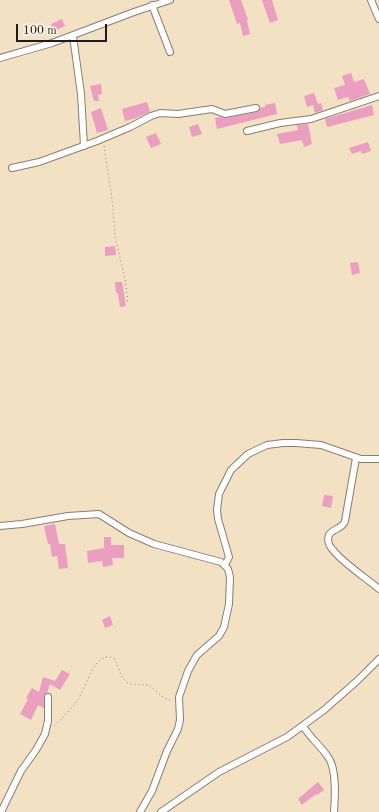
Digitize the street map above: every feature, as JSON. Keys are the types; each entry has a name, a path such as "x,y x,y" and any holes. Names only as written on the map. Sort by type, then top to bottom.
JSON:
{"street":[{"path":"0,58 73,36 152,5 170,0"},
{"path":"371,0 379,19"},
{"path":"152,5 170,52"},
{"path":"73,36 81,94 84,146"},
{"path":"247,131 280,123 310,119 379,96"},
{"path":"12,168 39,162 103,139 160,113 178,114 212,109 225,114 256,108"},
{"path":"225,566 228,560 228,553 217,510 219,494 231,470 240,461 257,449 267,445 283,443 321,445 356,458 379,459"},
{"path":"356,458 346,521 342,526 331,533 328,541 332,550 379,589"},
{"path":"0,526 22,524 68,516 99,514 130,533 154,544 221,562 229,573 229,604 224,627 219,636 201,651 194,660 183,683 178,703 180,720 178,729 167,751 152,791 140,812"},
{"path":"377,661 379,670"},
{"path":"161,812 218,772 288,737 324,710 377,661"},
{"path":"1,812 21,771 36,750 45,733 48,721 48,697"},
{"path":"303,726 310,737 329,758 331,763 334,787 334,812"}],"path":[{"path":"103,139 112,199 115,236 125,279 128,303"},
{"path":"45,733 71,710 96,664 104,658 109,657 115,659 120,675 126,682 130,684 149,685 164,698 178,703"}],"building":[{"path":"229,0 241,0 248,20 250,34 243,36 240,23 237,24"},
{"path":"262,0 272,0 278,20 270,23"},
{"path":"62,19 65,26 54,31 51,24"},
{"path":"351,73 354,82 364,79 370,94 350,101 348,97 338,100 334,88 345,85 342,76"},
{"path":"101,84 102,94 98,95 99,101 94,101 90,86"},
{"path":"314,93 318,104 321,103 323,110 315,113 313,105 307,107 304,96"},
{"path":"147,102 150,112 125,121 122,109"},
{"path":"275,103 277,114 217,129 215,118 226,118 257,112 260,108 265,107 265,105"},
{"path":"372,105 374,115 327,127 325,119"},
{"path":"101,108 108,130 97,133 91,112"},
{"path":"198,124 202,134 192,137 189,127"},
{"path":"308,124 312,144 304,147 302,140 280,144 277,134 298,130 297,125"},
{"path":"156,133 161,144 151,148 146,137"},
{"path":"368,142 371,151 362,154 361,151 352,154 349,148"},
{"path":"115,246 116,255 105,256 105,247"},
{"path":"358,262 360,273 352,275 350,263"},
{"path":"115,282 122,282 126,306 120,307"},
{"path":"324,495 333,496 331,508 322,506"},
{"path":"55,524 59,544 65,544 68,568 59,569 57,556 52,557 50,544 48,544 44,526"},
{"path":"104,537 111,537 111,545 124,545 124,558 112,558 113,565 103,567 102,561 88,563 87,551 104,548"},
{"path":"110,616 113,625 105,628 102,620"},
{"path":"62,670 70,674 60,690 50,684 47,693 44,695 44,708 38,705 31,720 20,714 28,699 26,698 32,688 39,692 43,677 55,681"},
{"path":"318,782 324,790 317,795 316,794 302,805 298,799"}]}
